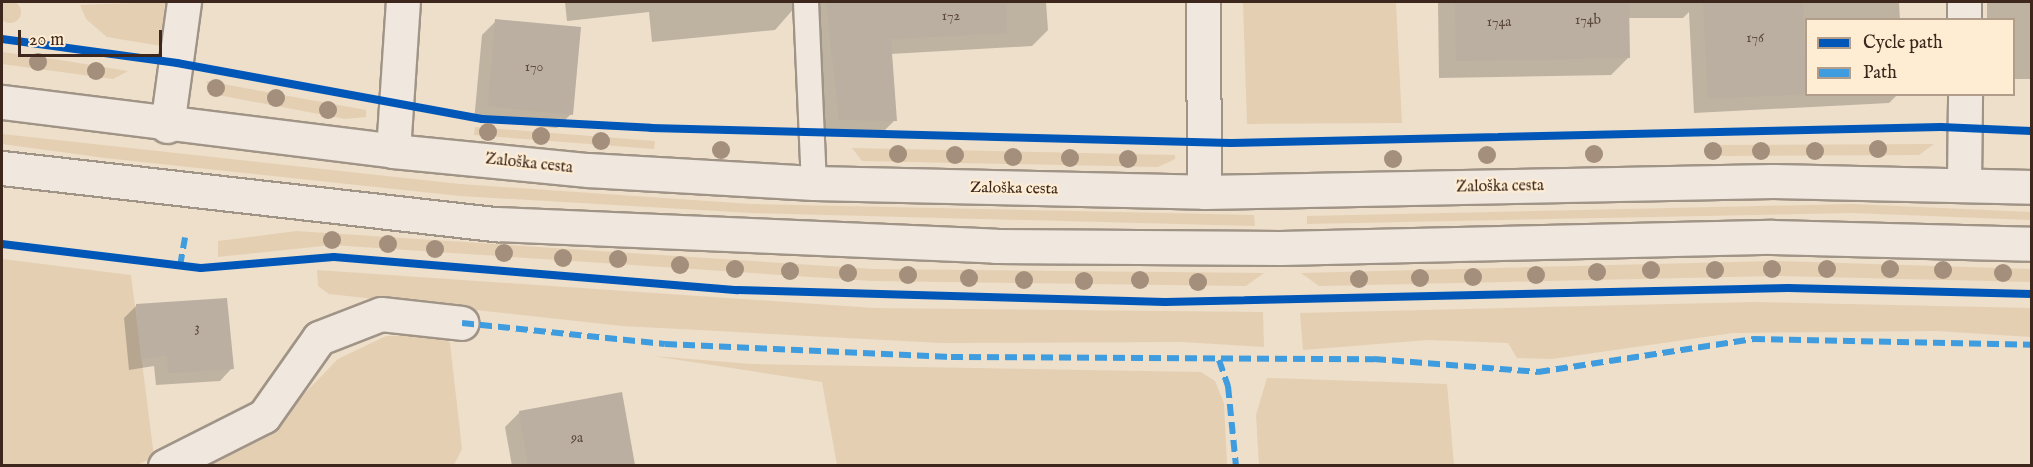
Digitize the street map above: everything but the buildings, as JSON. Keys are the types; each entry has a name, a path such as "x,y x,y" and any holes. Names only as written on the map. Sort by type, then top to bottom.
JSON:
{"main road":[{"path":"167,126 184,2"},
{"path":"393,151 402,2"},
{"path":"1203,2 1204,192"},
{"path":"1964,2 1964,18"},
{"path":"1964,182 1965,96"},
{"name":"Zaloška cesta","path":"2,102 167,126 393,151 588,170 814,183 1204,192 1964,182 2031,187"},
{"path":"2,168 497,224 939,244 1280,248 1772,237 2031,244"},
{"path":"165,465 264,416 319,339 381,314 462,323"}],"lane":[{"path":"806,2 814,183"}],"shaded area":[{"path":"10,1 18,4 21,12 18,20 10,23 2,20 -1,12 2,4"},
{"path":"165,2 161,46 107,37 86,19 80,5"},
{"path":"1243,2 1396,2 1402,123 1247,124"},
{"path":"2,52 128,71 113,79 2,64"},
{"path":"206,81 366,110 366,117 345,119 213,94"},
{"path":"475,127 655,141 654,149 474,135"},
{"path":"2,134 460,184 751,204 1254,215 1255,226 751,213 460,196 105,158 2,144"},
{"path":"1934,144 1919,155 1705,156 1705,145"},
{"path":"852,148 1175,155 1175,159 1158,167 862,161"},
{"path":"1852,204 2031,212 2031,220 1852,213 1307,224 1307,216"},
{"path":"296,231 874,269 1264,273 1246,286 872,281 332,245 218,257 218,241"},
{"path":"2,259 131,275 154,457 137,465 2,466"},
{"path":"1774,261 2031,269 2031,282 1777,276 1319,286 1301,273"},
{"path":"317,270 874,308 1263,312 1264,347 1182,342 941,343 622,326 329,294 318,286"},
{"path":"1755,302 2031,308 2031,337 1937,331 1733,333 1552,359 1517,358 1508,343 1428,340 1303,350 1300,313"},
{"path":"440,335 450,343 462,449 454,465 193,466 271,428 338,359 386,336"},
{"path":"653,356 751,364 1201,372 1215,381 1224,403 1227,465 837,465 822,382"},
{"path":"1267,378 1447,384 1454,465 1259,465 1256,415"}],"marked path":[{"path":"180,266 185,237"},
{"path":"462,323 665,344 951,357 1374,359 1538,372 1753,339 2032,345"},
{"path":"1219,360 1228,386 1236,466"}],"cycle path":[{"path":"2,39 177,63 482,119 651,128 1231,143 1941,127 2032,131"},
{"path":"2,244 201,268 334,257 738,290 1165,302 1788,288 2032,294"}]}
